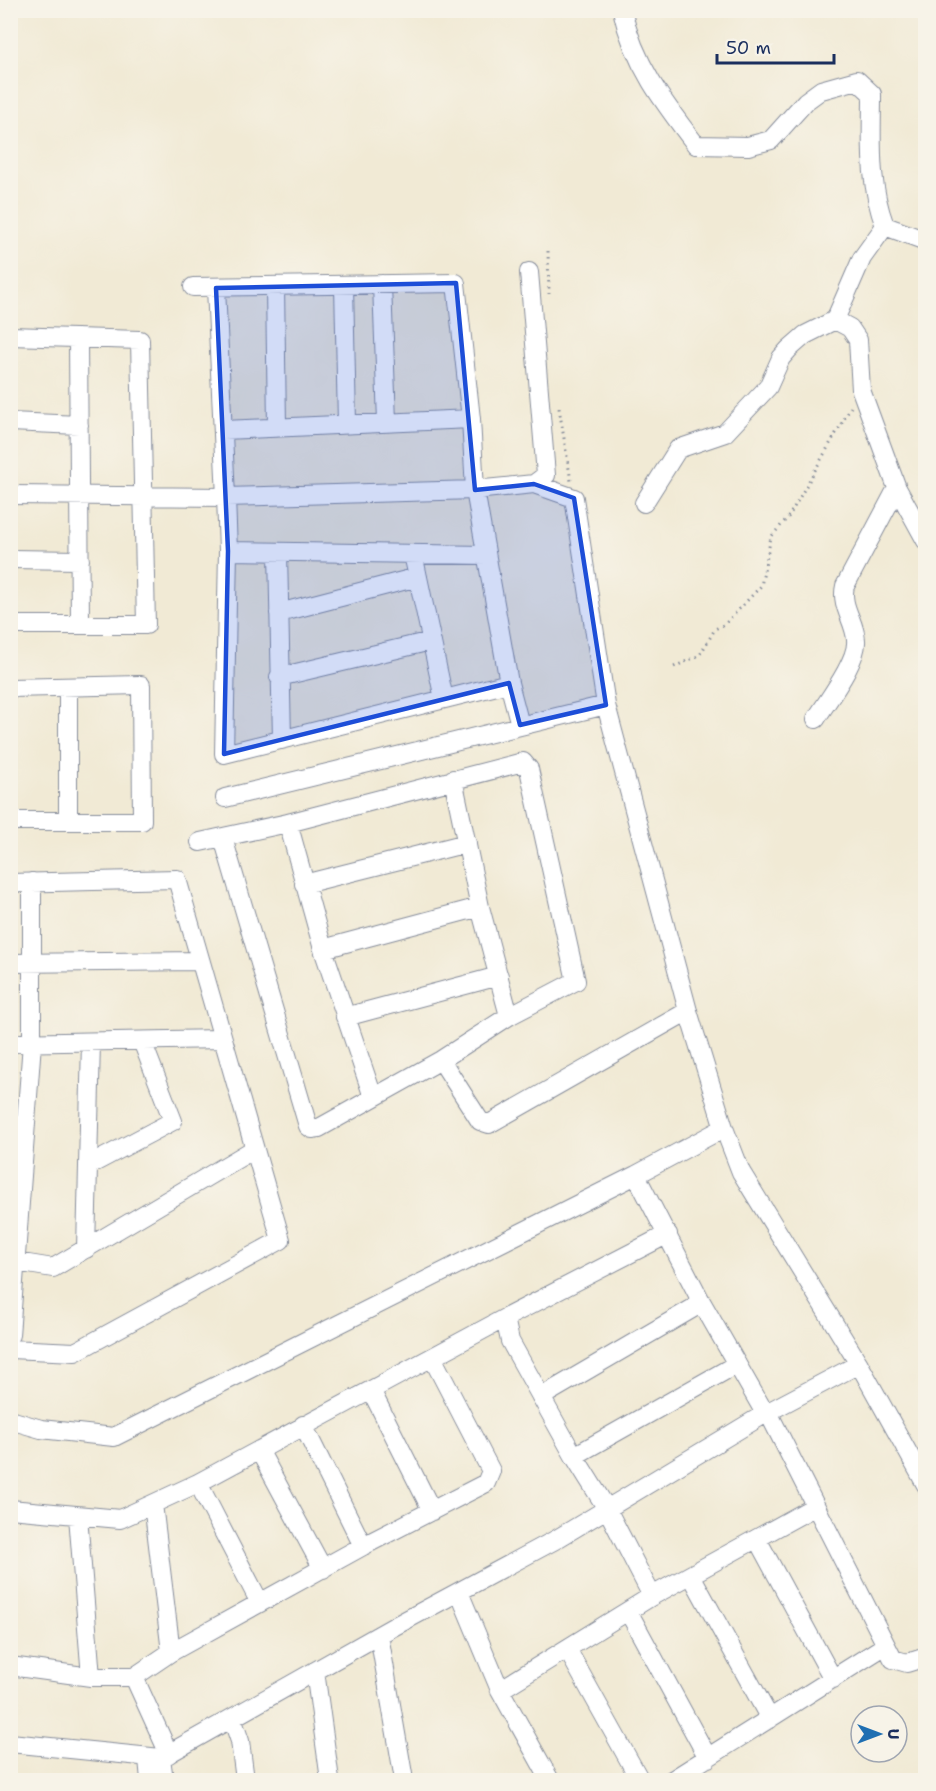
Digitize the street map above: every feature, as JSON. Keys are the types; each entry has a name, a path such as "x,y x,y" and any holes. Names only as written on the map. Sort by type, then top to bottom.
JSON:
{"street":[{"path":"622,10 640,66 661,100 696,145 748,146 771,140 806,101 822,90 857,80 864,84 872,94 873,179 875,199 885,226 926,241"},
{"path":"644,503 678,449 725,433 768,387 781,358 789,348 805,336 835,320 862,258 885,226"},
{"path":"529,272 546,475 534,484"},
{"path":"193,287 456,283 471,419 475,490 509,683 520,725"},
{"path":"382,284 387,423"},
{"path":"344,285 347,424"},
{"path":"275,286 277,427"},
{"path":"216,288 228,551 224,754 509,683"},
{"path":"835,320 850,328 858,340 861,390 897,488 926,541"},
{"path":"10,336 140,340 146,625 10,625"},
{"path":"78,338 80,625"},
{"path":"224,429 471,419"},
{"path":"10,422 79,424"},
{"path":"10,495 226,497 475,490 534,484 574,498 606,705 688,1011 724,1128 741,1172 859,1364 926,1485"},
{"path":"816,719 855,653 855,633 843,597 845,586 897,488"},
{"path":"228,551 486,555"},
{"path":"278,552 282,740"},
{"path":"413,554 444,699"},
{"path":"10,559 80,560"},
{"path":"279,614 418,577"},
{"path":"279,677 431,641"},
{"path":"10,688 141,685 142,820 10,821"},
{"path":"68,687 68,821"},
{"path":"225,798 606,705"},
{"path":"200,842 288,823 523,762 529,769 576,981 509,1016 441,1060 319,1128 312,1129 308,1126 223,838"},
{"path":"453,779 480,906 509,1016"},
{"path":"288,823 323,950 373,1097"},
{"path":"304,884 467,843"},
{"path":"10,883 177,879 221,1039 281,1240 75,1352 10,1349"},
{"path":"10,1335 32,1043 32,882"},
{"path":"323,950 480,906"},
{"path":"10,963 200,961"},
{"path":"345,1017 499,976"},
{"path":"441,1060 480,1121 489,1124 688,1011"},
{"path":"10,1043 221,1039"},
{"path":"88,1167 173,1121 142,1041"},
{"path":"86,1249 91,1042"},
{"path":"10,1420 41,1429 114,1437 636,1175 724,1128"},
{"path":"14,1262 53,1268 254,1149"},
{"path":"636,1175 702,1303 762,1408 768,1412 814,1508 893,1659 907,1663 926,1657"},
{"path":"10,1509 120,1520 198,1483 303,1425 668,1234"},
{"path":"542,1397 702,1303"},
{"path":"505,1318 510,1341 574,1456 607,1509 652,1596"},
{"path":"10,1666 91,1677 134,1677 171,1652 363,1546 486,1483 491,1471 433,1359"},
{"path":"574,1456 737,1364"},
{"path":"10,1743 159,1757 555,1540 768,1412 859,1364"},
{"path":"371,1390 432,1511"},
{"path":"303,1425 363,1546"},
{"path":"259,1450 322,1569"},
{"path":"198,1483 260,1603"},
{"path":"153,1504 171,1652"},
{"path":"500,1690 652,1596 814,1508"},
{"path":"78,1516 91,1677"},
{"path":"756,1539 833,1679"},
{"path":"691,1575 770,1719"},
{"path":"459,1592 500,1690 550,1780"},
{"path":"628,1611 708,1758"},
{"path":"379,1635 404,1780"},
{"path":"672,1780 886,1645"},
{"path":"567,1649 640,1780"},
{"path":"315,1671 330,1780"},
{"path":"134,1677 164,1780"},
{"path":"232,1718 240,1741 245,1780"},
{"path":"150,1780 159,1757"}],"path":[{"path":"548,251 549,295"},
{"path":"675,667 700,655 715,629 725,624 761,586 771,537 789,516 861,390"},
{"path":"557,397 574,498"}],"highlighted area":[{"path":"456,283 475,490 534,484 574,498 606,705 520,725 509,683 224,754 228,551 216,288"}]}
